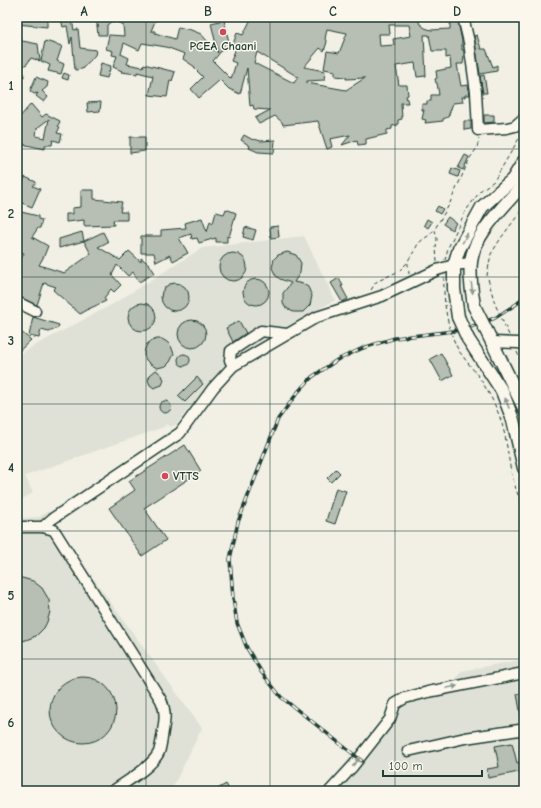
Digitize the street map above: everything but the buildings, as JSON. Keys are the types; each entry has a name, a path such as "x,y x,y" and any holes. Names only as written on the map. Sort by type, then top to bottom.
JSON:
{"main road":[{"path":"524,161 514,179 482,206 459,249 454,265 454,290 458,317 468,339 502,391 514,420 524,468"},
{"path":"524,183 496,215 481,236 472,255 470,276 474,306 524,408"}],"street":[{"path":"463,17 469,42 475,87 478,130 512,127 524,118"},
{"path":"43,527 52,519 180,433 213,388 233,366 317,317 382,296 406,286 437,270 454,265 471,263"},
{"path":"17,302 35,311"},
{"path":"233,366 230,360 231,351 261,331 286,334"},
{"path":"490,337 512,343 524,344"},
{"path":"17,527 43,527 54,530 161,700 164,708 165,717 159,752 147,766 113,791"},
{"path":"330,791 353,766 390,719 395,704 406,698 428,692 524,672"},
{"path":"408,751 466,738 524,730"}],"path":[{"path":"108,17 113,23 120,17"},
{"path":"370,293 376,282 399,270 407,262 409,256 413,253 418,243 428,236 436,226 449,205 470,158 477,148 481,130"},
{"path":"524,207 491,254 487,275 495,304 524,368"},
{"path":"436,226 437,270"},
{"path":"406,286 409,276 407,262"}],"shaded area":[{"path":"304,236 335,300 225,364 176,425 170,427 166,424 164,427 25,476 33,493 17,502 17,355 113,304 202,248"},
{"path":"48,511 56,527 202,728 171,791 17,791 17,518 39,517"},
{"path":"524,659 524,791 322,791 380,722 397,710 408,703 447,694 461,671"}],"railway":[{"path":"362,761 281,697 262,673 247,648 237,623 233,598 230,559 238,522 278,419 298,392 312,377 337,360 363,348 395,338 462,330 495,318 518,303 524,296"}],"place":[{"name":"PCEA Chaani","path":"223,32"},
{"name":"VTTS","path":"165,476"}]}
